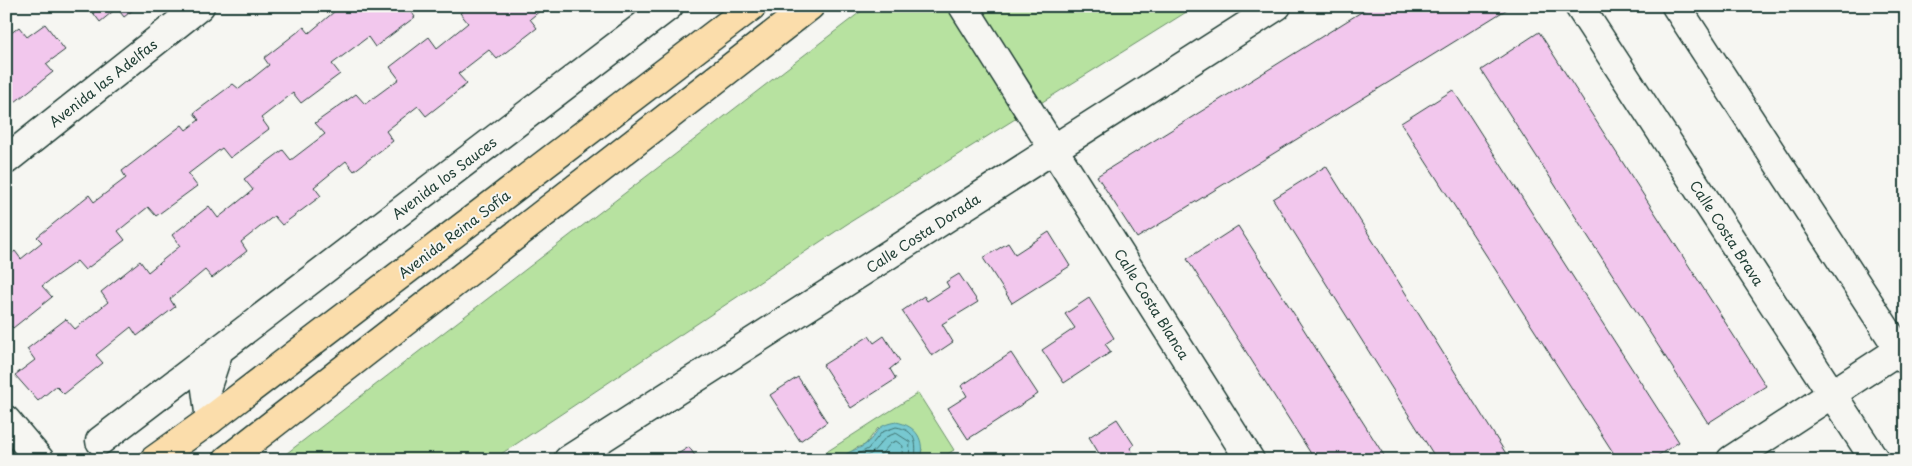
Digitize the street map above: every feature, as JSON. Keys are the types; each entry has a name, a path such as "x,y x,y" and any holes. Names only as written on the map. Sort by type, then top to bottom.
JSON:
{"main road":[{"name":"Avenida Reina Sofía","path":"154,460 210,420 752,6"},
{"path":"227,460 810,6"}],"street":[{"name":"Avenida las Adelfas","path":"6,160 200,6"},
{"name":"Avenida los Sauces","path":"100,442 669,6"},
{"name":"Calle Costa Blanca","path":"963,6 1250,460"},
{"name":"Calle Costa Dorada","path":"568,460 1277,6"},
{"name":"Calle Costa Brava","path":"1580,6 1875,460"},
{"path":"1676,6 1903,355 1833,395 1731,460"},
{"path":"210,420 206,389 219,350"},
{"path":"6,420 40,460"}],"green space":[{"path":"868,6 1196,6 847,224 492,460 278,460"},
{"path":"918,393 954,450 938,460 920,460 922,449 878,428 865,445 856,448 840,460 814,460"}],"water":[{"path":"896,422 909,427 918,435 921,446 920,460 840,460 846,454 866,444 884,425"}],"building":[{"path":"88,6 138,6 124,17 117,8 100,22"},
{"path":"341,6 407,6 415,17 375,47 368,37 332,64 340,74 301,103 293,93 261,118 269,129 230,158 222,148 188,174 197,186 156,216 148,207 118,231 125,240 85,270 77,261 42,286 52,297 13,328 6,321 6,258 15,251 21,259 42,242 37,237 89,195 94,202 126,178 122,171 182,125 186,130 199,120 194,113 233,84 239,89 269,65 264,58 304,27 309,33"},
{"path":"469,6 546,6 530,19 537,28 497,59 489,50 458,74 467,84 426,116 418,106 386,131 393,141 354,171 346,161 314,187 321,196 282,225 274,216 241,242 247,251 212,278 205,270 170,299 175,307 137,336 131,327 96,355 103,363 64,394 56,386 38,401 15,375 35,360 27,349 66,319 75,329 108,302 101,292 140,261 148,272 180,246 172,235 209,206 218,218 253,190 244,179 283,150 291,160 325,134 315,123 356,94 365,104 399,79 390,67 429,37 437,48 468,23 460,13"},
{"path":"1371,6 1512,6 1137,238 1097,176"},
{"path":"45,24 65,50 46,64 53,72 15,102 10,95 6,97 6,37 19,27 27,37"},
{"path":"1539,32 1766,386 1708,423 1481,70"},
{"path":"1453,90 1679,442 1651,460 1618,460 1401,123"},
{"path":"1326,166 1510,460 1437,460 1273,199"},
{"path":"1238,226 1387,460 1315,460 1187,259"},
{"path":"1049,232 1070,266 1012,303 983,258 1008,243 1015,254"},
{"path":"959,274 978,302 942,324 953,342 932,356 902,311 924,296 927,301 949,287 946,282"},
{"path":"1089,298 1114,338 1105,344 1111,352 1064,383 1042,350 1075,328 1065,314"},
{"path":"869,336 874,343 884,336 900,361 890,369 896,379 851,408 823,365"},
{"path":"1011,353 1038,394 968,439 948,408 967,396 961,386"},
{"path":"798,377 827,422 800,441 770,395"},
{"path":"1117,419 1134,445 1130,448 1138,460 1103,460 1089,437"},
{"path":"689,447 698,460 668,460"}]}
